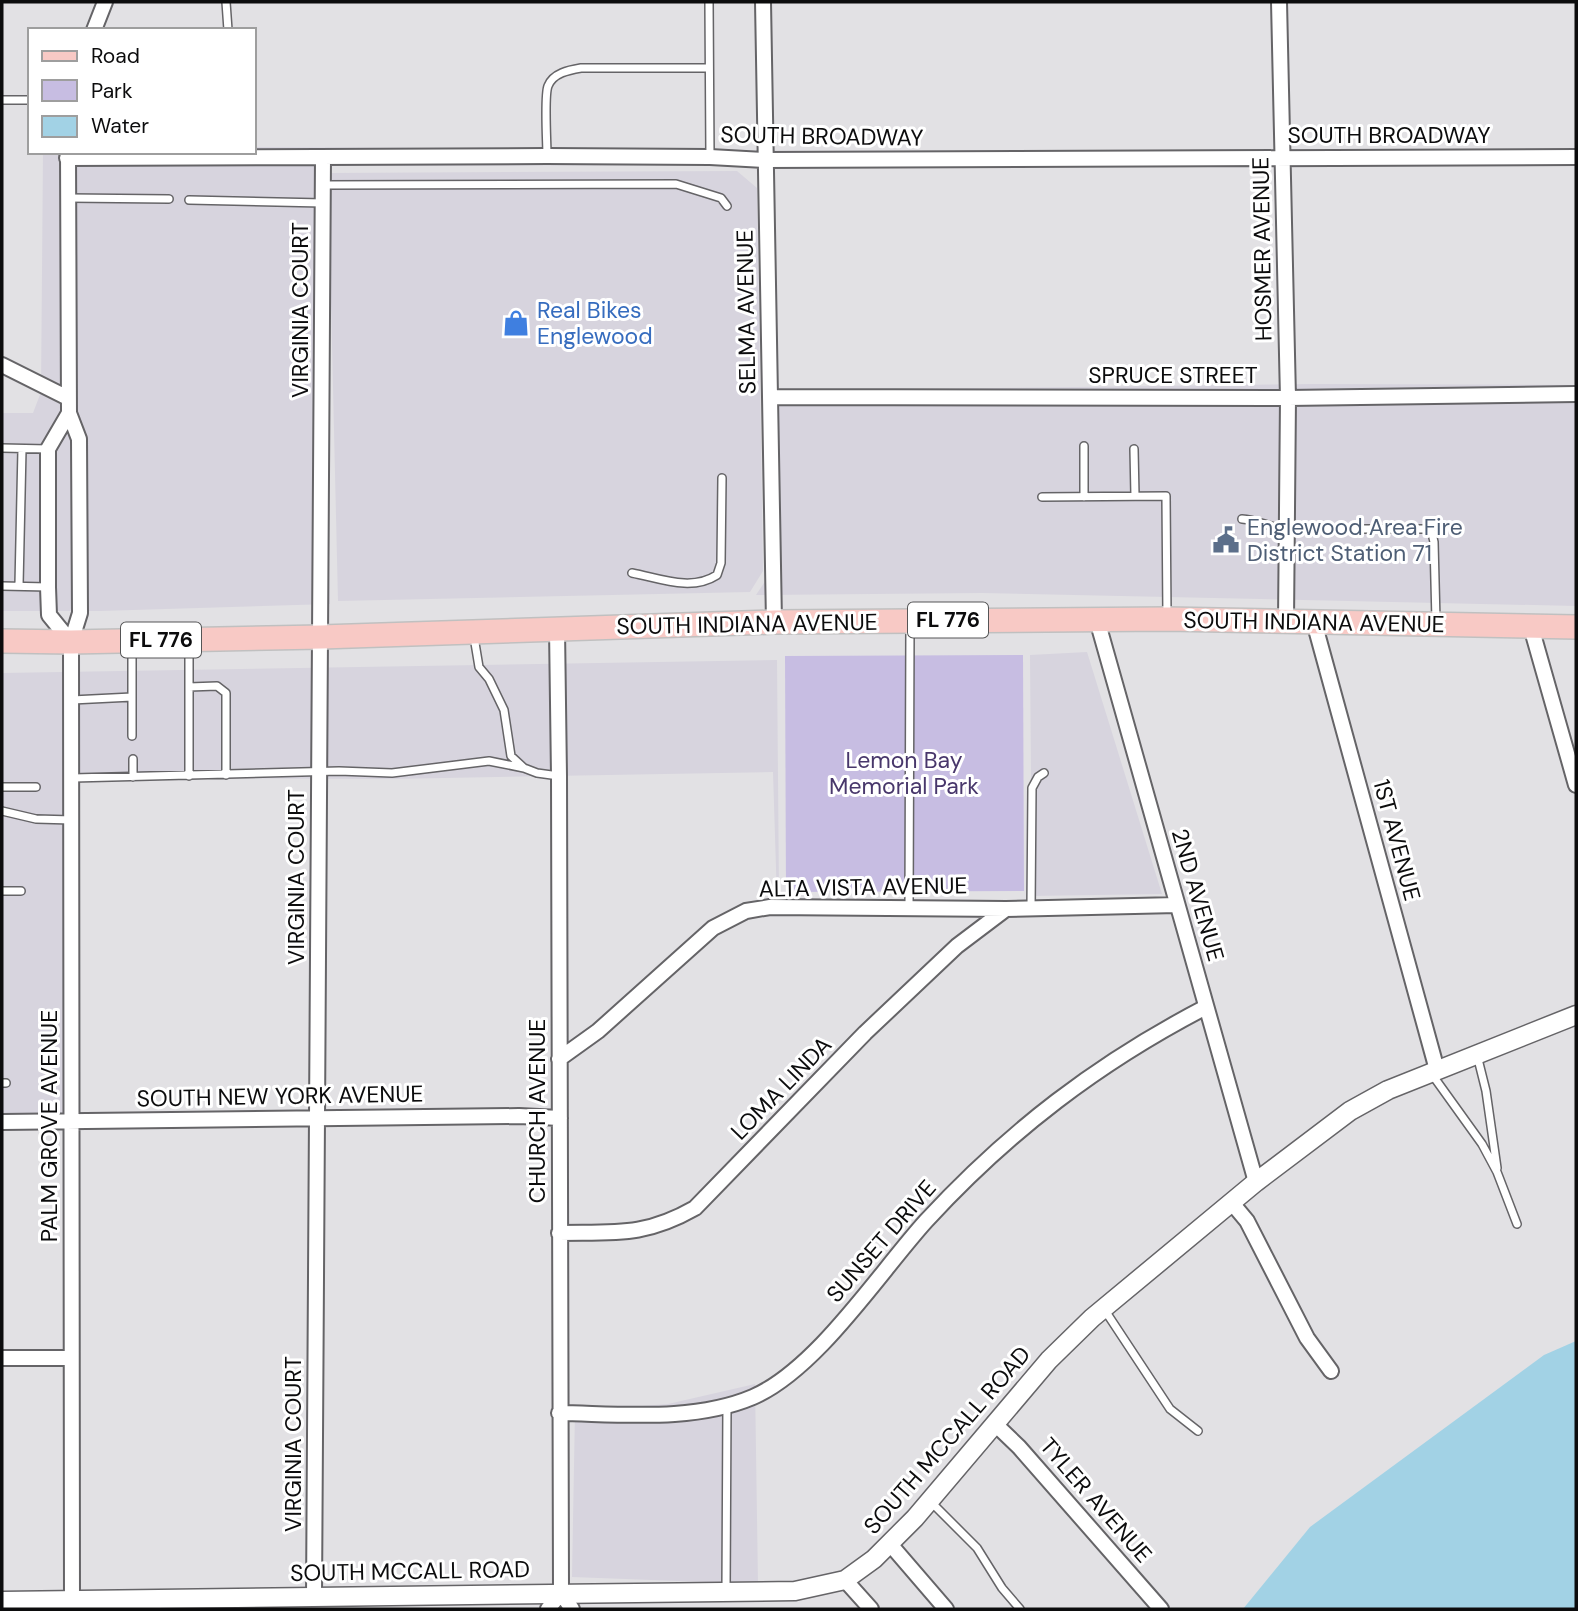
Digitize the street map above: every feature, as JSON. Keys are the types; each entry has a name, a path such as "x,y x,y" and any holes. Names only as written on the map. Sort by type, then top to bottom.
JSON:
{"main road":[{"name":"SOUTH INDIANA AVENUE","path":"2,641 321,637 774,622 1167,619 1576,627"}],"street":[{"path":"95,28 105,2"},
{"name":"SELMA AVENUE","path":"762,2 774,622"},
{"name":"HOSMER AVENUE","path":"1279,2 1288,398 1286,621"},
{"path":"68,155 69,406 48,449 48,587 49,615 71,642"},
{"name":"SOUTH BROADWAY","path":"68,155 710,157 765,160 1576,157"},
{"name":"VIRGINIA COURT","path":"314,1597 323,157"},
{"path":"2,365 69,406"},
{"name":"SPRUCE STREET","path":"771,397 1288,398 1576,394"},
{"name":"PALM GROVE AVENUE","path":"69,406 79,439 80,613 71,642 73,1605"},
{"name":"2ND AVENUE","path":"1097,620 1256,1182"},
{"name":"1ST AVENUE","path":"1314,622 1434,1071"},
{"path":"1531,627 1576,785"},
{"name":"CHURCH AVENUE","path":"557,629 561,1593"},
{"name":"ALTA VISTA AVENUE","path":"559,1059 598,1031 713,928 746,911 770,907 1006,909 1177,905"},
{"name":"LOMA LINDA","path":"559,1233 630,1232 672,1221 695,1208 865,1033 957,946 1006,909"},
{"name":"SUNSET DRIVE","path":"559,1413 691,1412 727,1405 771,1387 804,1361 928,1220 1020,1131 1118,1056 1206,1007"},
{"name":"SOUTH MCCALL ROAD","path":"2,1601 73,1605 314,1597 367,1603 442,1602 561,1593 795,1591 845,1580 890,1544 1049,1360 1103,1309 1256,1182 1350,1111 1388,1090 1576,1014"},
{"name":"SOUTH NEW YORK AVENUE","path":"2,1122 560,1118"},
{"path":"1232,1203 1247,1221 1307,1338 1331,1371"},
{"path":"2,1358 71,1358"},
{"name":"TYLER AVENUE","path":"994,1423 1161,1609"},
{"path":"890,1544 946,1609"},
{"path":"845,1580 871,1609"},
{"path":"548,1609 561,1593 572,1609"}],"lane":[{"path":"226,2 228,28"},
{"path":"709,2 710,157"},
{"path":"547,156 547,87 555,76 581,68 709,68"},
{"path":"2,100 28,100"},
{"path":"323,185 676,184 721,198 727,206"},
{"path":"67,198 169,199"},
{"path":"189,200 323,203"},
{"path":"1084,446 1084,497"},
{"path":"2,448 48,449"},
{"path":"19,585 22,449"},
{"path":"1134,449 1135,496"},
{"path":"632,573 677,583 700,582 717,575 721,563 722,478"},
{"path":"1042,497 1166,496 1167,619"},
{"path":"1242,519 1259,520 1287,529 1431,529 1434,542 1436,625"},
{"path":"2,586 48,587"},
{"path":"909,908 910,621"},
{"path":"473,632 479,667 489,679 504,710 511,756 524,768"},
{"path":"132,640 132,736"},
{"path":"189,640 189,776"},
{"path":"189,687 217,686 226,693 226,775"},
{"path":"72,700 132,697"},
{"path":"133,759 133,777"},
{"path":"72,778 339,771 392,774 489,761 524,768 537,774 559,776"},
{"path":"1031,908 1032,788 1038,777 1044,773"},
{"path":"2,787 36,787"},
{"path":"2,811 36,819 72,820"},
{"path":"2,891 21,891"},
{"path":"1477,1054 1486,1091 1497,1172"},
{"path":"1434,1071 1482,1144 1497,1172 1517,1224"},
{"path":"1103,1309 1170,1409 1198,1431"},
{"path":"726,1592 727,1405"},
{"path":"930,1500 978,1548 1002,1588 1020,1609"}],"shaded area":[{"path":"256,147 741,150 741,165 328,166 320,173 330,604 2,611 2,413 33,413 41,392 43,154 256,154"},
{"path":"737,171 757,188 763,571 750,592 338,601 328,173"},
{"path":"1315,384 1576,385 1576,606 982,593 756,595 770,574 768,391"},
{"path":"1087,652 1162,894 1029,896 1032,891 1030,655"},
{"path":"777,660 779,894 786,899 854,899 777,900 773,772 390,779 77,778 78,1115 2,1116 2,673"},
{"path":"755,1384 758,1584 572,1577 575,1411 668,1404"}],"green space":[{"name":"Lemon Bay Memorial Park","path":"1023,655 1024,891 786,892 785,656"}],"water":[{"path":"1576,1341 1576,1609 1243,1609 1310,1527 1544,1355"}],"place":[{"name":"Real Bikes Englewood","path":"516,323"},
{"name":"Englewood Area Fire District Station 71","path":"1226,540"}]}
